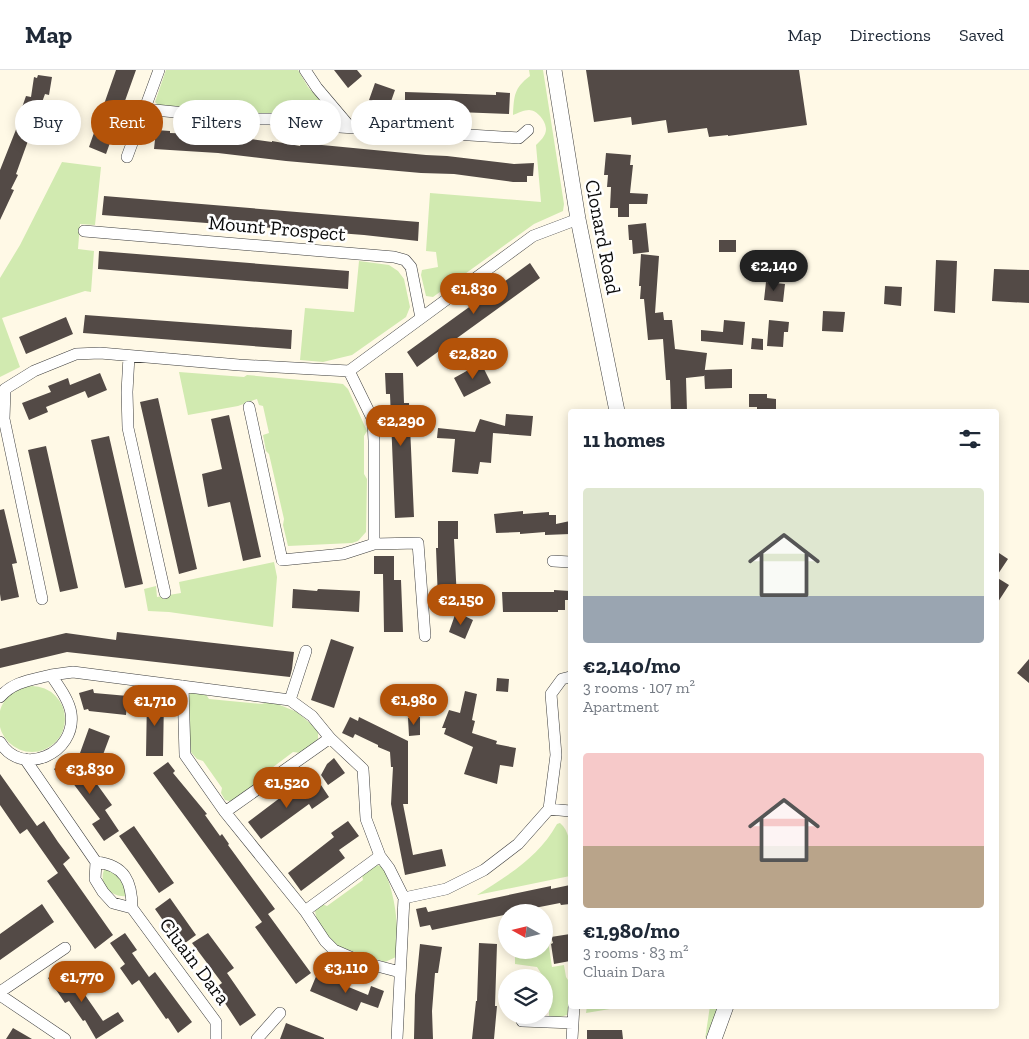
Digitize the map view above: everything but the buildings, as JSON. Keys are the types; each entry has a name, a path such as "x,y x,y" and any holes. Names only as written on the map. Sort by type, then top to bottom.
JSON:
{"street":[{"path":"148,100 159,70"},
{"path":"305,70 317,88 350,127"},
{"name":"Clonard Road","path":"554,70 578,219 617,409"},
{"path":"163,111 245,119 270,119 323,126 519,138 528,130"},
{"path":"127,158 132,145"},
{"path":"42,600 4,419 5,389 34,371 76,354 100,352 257,366 349,371 533,236 578,219"},
{"name":"Mount Prospect","path":"84,231 394,257 405,260 411,267 421,318"},
{"path":"129,356 128,428 165,594"},
{"path":"349,371 373,420 374,544"},
{"path":"250,407 282,560 343,554 374,544 418,543 425,636"},
{"path":"553,561 568,562"},
{"path":"290,700 306,651"},
{"path":"0,696 10,687 22,681 73,672 290,700 312,716 330,738 363,769 366,819 380,856 389,868 404,898 397,1039"},
{"path":"25,759 38,759 50,756 68,738 72,725 71,712 67,700 51,675"},
{"path":"404,898 446,889 484,870 518,844 549,809 556,755 552,694 562,679 568,678"},
{"path":"183,686 185,755 225,812 305,911 317,931 334,950 362,962 400,972"},
{"path":"225,812 330,738"},
{"name":"Cluain Dara","path":"0,742 12,754 25,759 96,862 95,879 103,892 113,903 132,908"},
{"path":"549,809 568,811"},
{"path":"305,911 380,856"},
{"name":"Cluain Dara","path":"96,862 109,863 125,875 132,890 132,908 216,1022 216,1039"},
{"path":"65,1039 47,1035 0,994 66,948"},
{"path":"572,1039 574,1009"},
{"path":"714,1039 725,1009"},
{"path":"257,1039 280,1013"},
{"path":"553,1022 573,1023"}],"green space":[{"path":"166,70 298,70 308,87 320,100 270,100 270,113 260,113 260,100 173,100 173,106 163,105 163,100 156,100"},
{"path":"529,70 543,70 564,204 563,211 534,224 433,297 426,296 421,275 422,270 438,267 436,252 426,251 430,193 541,202 536,145 545,134 546,126 540,116 532,110 525,110 513,115 516,93 521,84 530,76"},
{"path":"62,162 101,167 95,225 80,224 78,249 94,251 91,292 85,291 2,318 20,367 0,377 0,278 20,245"},
{"path":"359,261 389,265 398,271 404,279 410,307 406,317 352,355 323,362 300,360 305,308 354,312"},
{"path":"179,372 244,377 247,375 343,384 348,389 367,431 364,436 364,474 367,479 366,532 358,541 352,543 288,546 283,525 284,519 263,435 269,433 263,406 259,405 257,399 238,406 188,415"},
{"path":"274,562 277,577 273,627 169,612 148,611 144,589 156,586 157,597 181,593 179,582"},
{"path":"32,686 45,689 55,696 62,706 65,719 62,732 55,742 45,749 32,752 19,749 9,742 2,732 -1,719 2,706 9,696 19,689"},
{"path":"191,693 205,693 209,699 262,704 270,701 297,712 318,730 318,739 301,753 293,752 256,780 255,786 233,802 225,800 221,793 222,788 203,761 197,759 190,751 187,697"},
{"path":"560,823 568,838 568,876 477,895 522,865 550,836 557,824"},
{"path":"377,865 383,867 391,889 397,922 396,957 385,962 334,945 317,921 315,911 322,904 327,906 363,880 362,875"},
{"path":"104,870 111,870 124,882 126,896 116,895 108,889 103,880"},
{"path":"515,959 551,959 552,967 564,965 568,980 567,1015 553,1017 553,969 538,969 537,967 515,964"},
{"path":"587,1009 610,1009 586,1013"},
{"path":"710,1009 718,1009 705,1039"}]}
